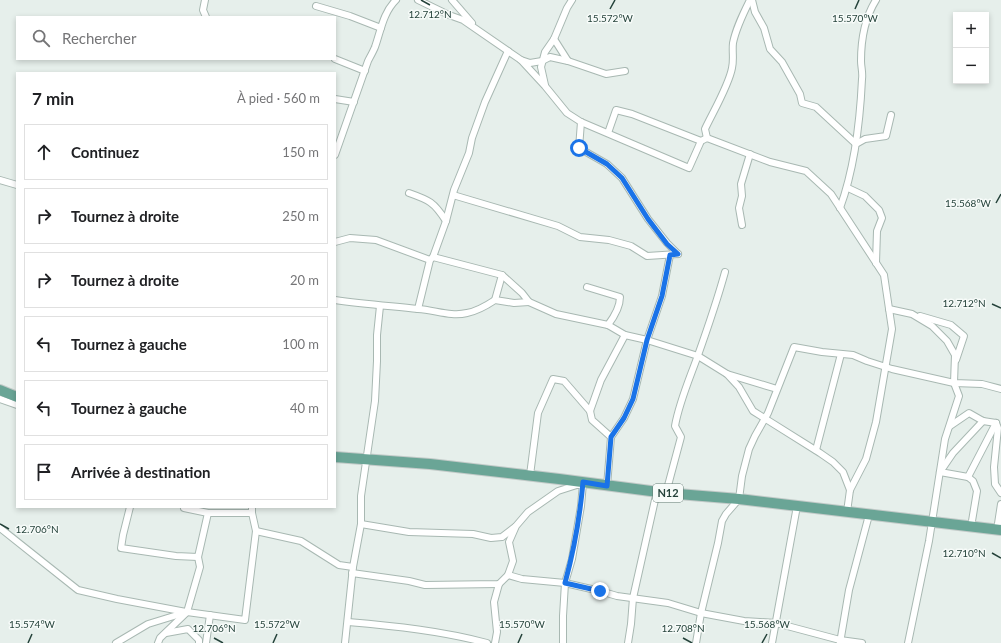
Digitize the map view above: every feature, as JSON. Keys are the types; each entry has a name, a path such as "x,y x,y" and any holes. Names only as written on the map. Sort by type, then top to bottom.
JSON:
{"main road":[{"path":"0,390 16,397"},
{"name":"N12","path":"336,457 430,464 530,475 607,486 739,499 999,530"}],"street":[{"path":"205,0 203,10 206,16"},
{"path":"336,152 364,71 375,47 389,8 396,0"},
{"path":"418,0 463,20 521,60 567,113 582,122 689,168 704,139 705,129 727,84 732,68 733,43 737,30 751,0"},
{"path":"453,0 474,27"},
{"path":"545,86 541,67 542,61 545,52 554,38 572,0"},
{"path":"751,0 755,12 764,28 770,49 782,62 800,94 802,103 816,107 856,144"},
{"path":"840,208 848,188 858,138 862,78 861,47 865,23 869,11 876,0"},
{"path":"316,6 350,16 381,28"},
{"path":"554,38 568,61"},
{"path":"418,309 431,259 446,221 452,195 469,153 472,138 485,102 508,51"},
{"path":"521,60 530,63 542,61 550,57 568,61 606,74 625,71"},
{"path":"336,59 364,71"},
{"path":"336,98 354,102"},
{"path":"608,133 616,110 632,114 770,162 806,171 831,194 884,274 892,329 876,422 866,459 850,490 847,512"},
{"path":"856,144 866,139 886,136 891,115"},
{"path":"452,195 558,226 580,237 609,240 631,246 647,256 678,254 667,244 648,219 622,178 607,164 579,148 582,122"},
{"path":"742,225 740,208 742,196 741,184 750,154"},
{"path":"0,180 16,185"},
{"path":"848,188 865,196 879,210 882,218 877,231 876,263"},
{"path":"409,193 432,202 446,221"},
{"path":"336,242 350,238 376,240 431,259 502,276 522,293 529,302"},
{"path":"607,486 611,437 624,418 633,399 647,340 662,296 670,255"},
{"path":"628,643 631,624 632,598 661,492 681,437 674,426 683,395 715,306 724,272"},
{"path":"336,300 452,314 467,314 483,309 495,300 502,276"},
{"path":"587,287 620,297 614,317 608,325"},
{"path":"495,300 514,303 529,302 556,314 608,325 625,335 647,340 698,356 727,374 777,389"},
{"path":"345,643 352,570 361,524 361,496 375,401 377,335 380,306"},
{"path":"889,309 951,325 964,336 954,365"},
{"path":"908,643 929,541 945,439 960,396 954,383 955,355 947,341 932,326 912,314"},
{"path":"590,411 601,380 625,335"},
{"path":"696,643 701,613 722,521 739,499 742,476 749,449 765,419 794,347 853,355 885,366 954,383 982,384 1001,389"},
{"path":"816,450 841,354"},
{"path":"727,374 739,387 753,411 833,462 843,472 850,490"},
{"path":"530,475 538,412 553,379 564,381 590,411 592,420 611,437"},
{"path":"0,399 16,405"},
{"path":"950,426 969,413 983,421 996,423"},
{"path":"940,472 953,453 983,421"},
{"path":"968,477 996,423"},
{"path":"996,423 998,428 994,473 996,484 1001,493"},
{"path":"940,472 968,477 974,481 977,491 971,527"},
{"path":"361,524 409,532 473,534 491,538 502,536 516,526 528,512 558,491 583,482 581,506 572,559 565,583 562,616 563,643"},
{"path":"999,530 1001,504"},
{"path":"772,643 797,506"},
{"path":"130,508 121,548 176,556 198,557"},
{"path":"0,528 78,590 117,600 245,620 256,531 252,510 208,513 184,508"},
{"path":"158,643 160,638 187,612 200,567 198,557 208,513"},
{"path":"840,641 849,590 869,515"},
{"path":"495,643 497,632 494,602 499,584 508,575 513,561 509,542 516,526"},
{"path":"256,531 301,541 339,565 352,570 425,585 499,584"},
{"path":"508,575 522,579 565,583 617,596 668,603 701,613 744,622 776,623 840,641 862,643"},
{"path":"116,643 148,624 187,612"},
{"path":"206,643 210,615"},
{"path":"348,622 407,628 461,636 487,643"},
{"path":"166,633 188,629 200,643"}],"route":[{"path":"579,148 607,164 622,178 648,219 667,244 678,254 670,255 662,296 647,340 633,399 624,418 611,437 610,464 607,486 583,482 581,506 572,559 565,583 600,591"}]}
